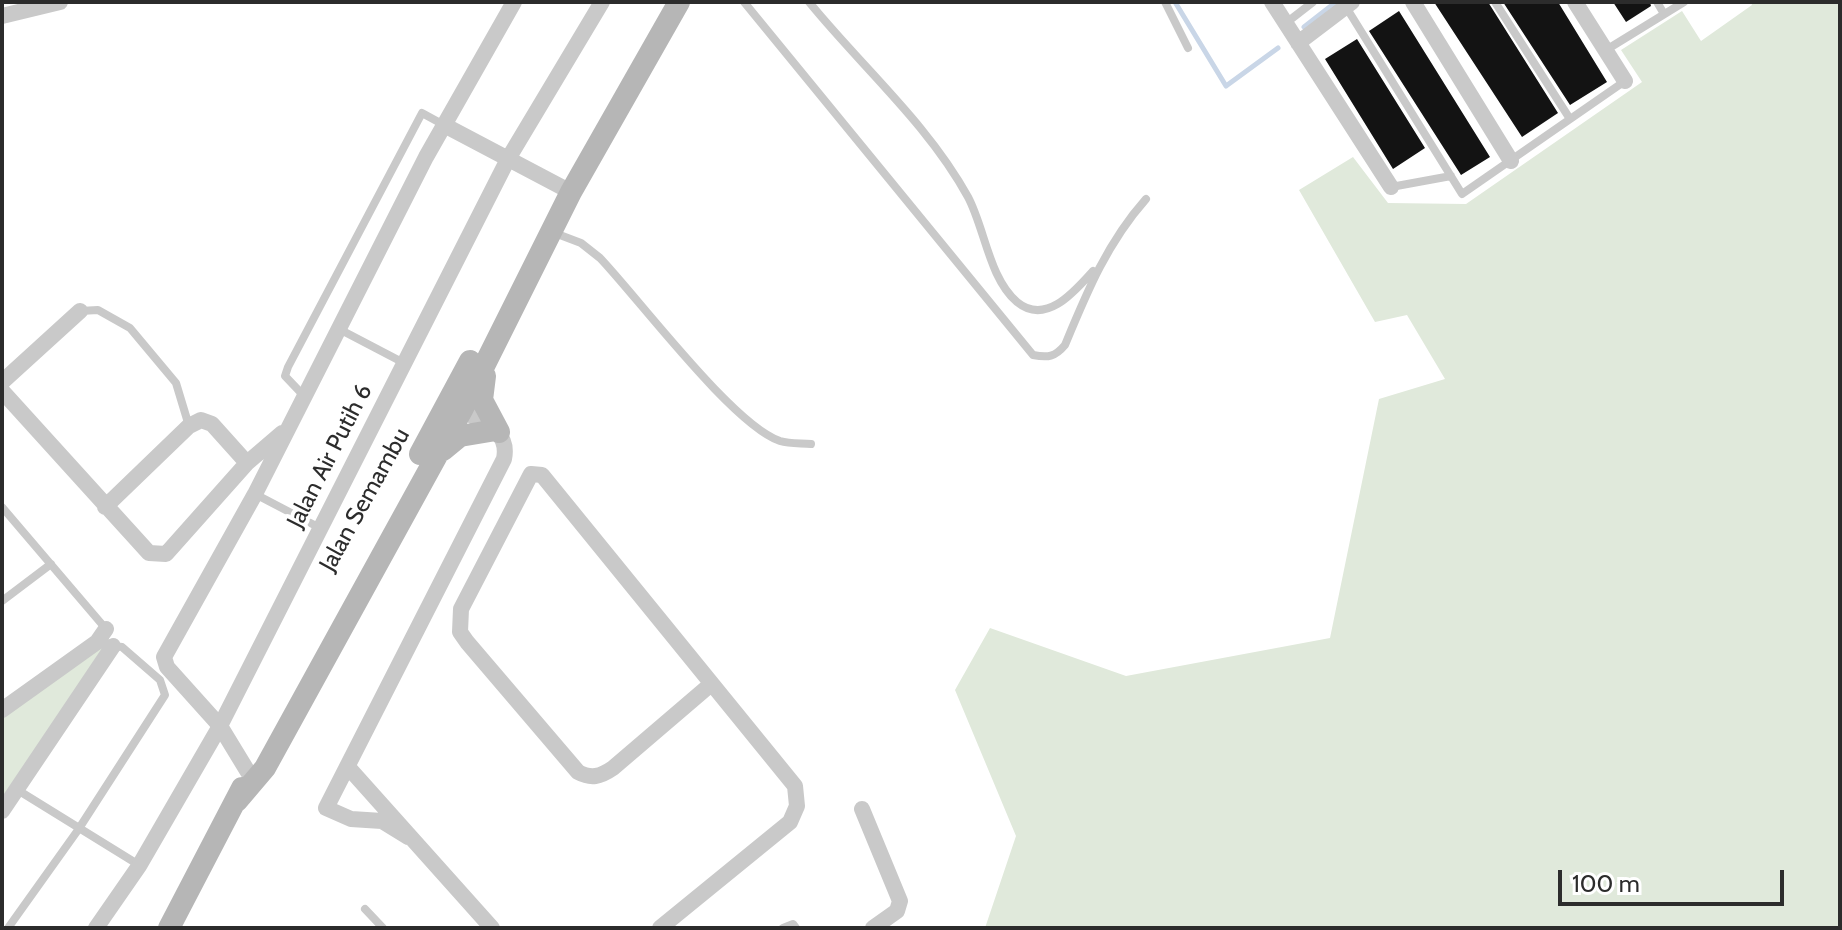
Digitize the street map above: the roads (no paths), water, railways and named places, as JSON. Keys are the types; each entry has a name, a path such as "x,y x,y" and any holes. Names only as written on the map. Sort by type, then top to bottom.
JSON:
{"main road":[{"name":"Jalan Semambu","path":"169,928 237,801 248,772 490,351 571,192 679,2"},
{"name":"Jalan Semambu","path":"237,801 265,768 430,465 452,413 456,387 531,252 551,232"},
{"path":"430,465 460,436 498,431 482,400 490,351"}],"street":[{"path":"2,16 60,2"},
{"path":"248,772 220,726 167,667 164,657 255,494 444,125 514,2"},
{"name":"Jalan Air Putih 6","path":"96,928 139,866 220,726 508,159 602,2"},
{"path":"1272,2 1391,187"},
{"path":"1413,2 1511,161"},
{"path":"1575,2 1625,81"},
{"path":"1298,43 1349,4"},
{"path":"444,125 571,192"},
{"path":"2,382 80,311"},
{"path":"2,391 149,553 166,554 247,463 288,429"},
{"path":"408,837 382,821 351,819 326,808 504,459 505,439 498,431 452,413"},
{"path":"105,507 189,426 207,420 247,463"},
{"path":"660,928 790,822 797,806 795,786 542,475 531,474 461,609 460,632 467,642 578,772 587,777 596,777 613,768 710,685"},
{"path":"2,710 97,642 106,629"},
{"path":"2,811 113,646"},
{"path":"348,767 492,928"},
{"path":"862,809 900,901 897,911 873,928"}],"lane":[{"path":"744,2 1033,355 1047,358 1057,355 1065,345 1097,268 1126,221 1146,199"},
{"path":"1165,2 1188,48"},
{"path":"1285,23 1313,2"},
{"path":"1495,2 1570,119"},
{"path":"1657,2 1664,14"},
{"path":"1606,51 1684,2"},
{"path":"811,3 930,140 968,197 997,275 1018,303 1038,310 1054,308 1097,268"},
{"path":"1349,4 1462,194 1625,81"},
{"path":"304,396 285,376 288,367 422,113 444,125"},
{"path":"1391,187 1451,176"},
{"path":"551,232 581,243 600,258 716,391 765,433 779,441 811,444"},
{"path":"80,311 98,310 130,328 176,383 189,426"},
{"path":"338,329 404,363"},
{"path":"255,494 320,528"},
{"path":"2,507 106,629"},
{"path":"2,601 51,564"},
{"path":"8,928 78,830 165,695 160,680 122,647 113,646"},
{"path":"16,789 139,866"},
{"path":"365,909 383,928"},
{"path":"783,928 793,924 796,928"}],"waterway":[{"path":"1175,2 1226,86 1278,48"},
{"path":"1304,27 1336,2"}]}
